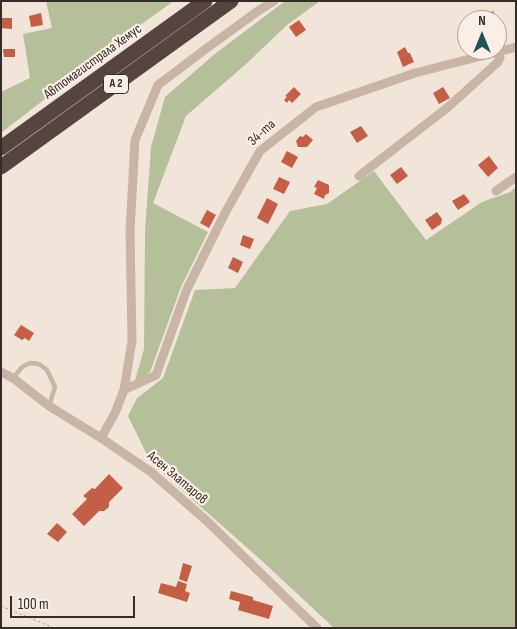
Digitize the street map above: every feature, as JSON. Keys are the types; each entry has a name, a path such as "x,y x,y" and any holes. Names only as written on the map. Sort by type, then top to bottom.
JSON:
{"highway":[{"name":"Автомагистрала Хемус","path":"1,148 205,1"},
{"name":"A 2","path":"1,167 231,1"}],"street":[{"path":"101,438 115,413 124,390 132,341 130,231 135,140 158,85 206,48 274,1"},
{"name":"34-та","path":"124,390 156,375 187,289 224,212 260,151 316,107 415,73 466,60"},
{"path":"359,176 447,108 499,60"},
{"path":"496,191 516,177"},
{"name":"Асен Златаров","path":"1,372 13,378 50,406 151,472 208,522 317,628"}],"lane":[{"path":"13,378 22,367 30,363 39,364 47,370 55,387 50,406"}],"path":[{"path":"1,606 54,628"}],"green space":[{"path":"46,1 174,1 1,133 1,92 30,78 23,34 52,28"},
{"path":"285,1 320,1 287,25 245,65 186,116 153,203 208,232 181,287 150,372 134,384 144,349 145,230 151,147 165,97 216,53"},
{"path":"374,171 426,240 482,202 510,192 516,187 516,628 334,628 261,560 151,463 128,416 137,398 163,378 195,290 235,288 290,211 327,204"}],"building":[{"path":"41,13 43,25 31,27 29,16"},
{"path":"1,18 12,18 12,29 1,28"},
{"path":"299,20 306,30 296,37 289,27"},
{"path":"405,47 414,62 403,67 397,52"},
{"path":"3,49 15,49 15,57 4,57"},
{"path":"294,87 301,94 292,103 289,100 287,103 284,100 287,97 285,96"},
{"path":"443,87 450,98 439,104 433,93"},
{"path":"361,126 368,136 357,143 350,132"},
{"path":"306,134 313,140 307,147 298,147 296,141 300,136 303,137"},
{"path":"287,151 298,157 292,168 281,162"},
{"path":"489,156 498,168 488,177 478,165"},
{"path":"401,167 408,176 397,184 390,175"},
{"path":"279,177 290,182 284,194 273,189"},
{"path":"318,180 329,185 329,193 325,195 324,199 314,194 317,188 314,187"},
{"path":"464,194 470,202 458,210 452,201"},
{"path":"267,198 278,204 268,224 257,218"},
{"path":"207,210 216,215 209,228 200,223"},
{"path":"437,212 442,219 441,224 432,230 425,220"},
{"path":"243,235 254,239 250,249 240,245"},
{"path":"233,257 243,262 238,273 228,268"},
{"path":"21,325 34,333 29,341 25,338 22,340 14,335"},
{"path":"109,474 123,488 109,502 109,507 104,511 99,511 84,526 72,514 87,499 83,496 92,488 95,489"},
{"path":"57,523 67,532 58,542 47,534"},
{"path":"183,563 192,566 187,582 179,579"},
{"path":"178,581 187,584 185,591 190,593 187,602 158,593 161,583 176,587"},
{"path":"231,591 253,597 253,600 273,606 269,619 238,610 240,602 229,599"}]}
